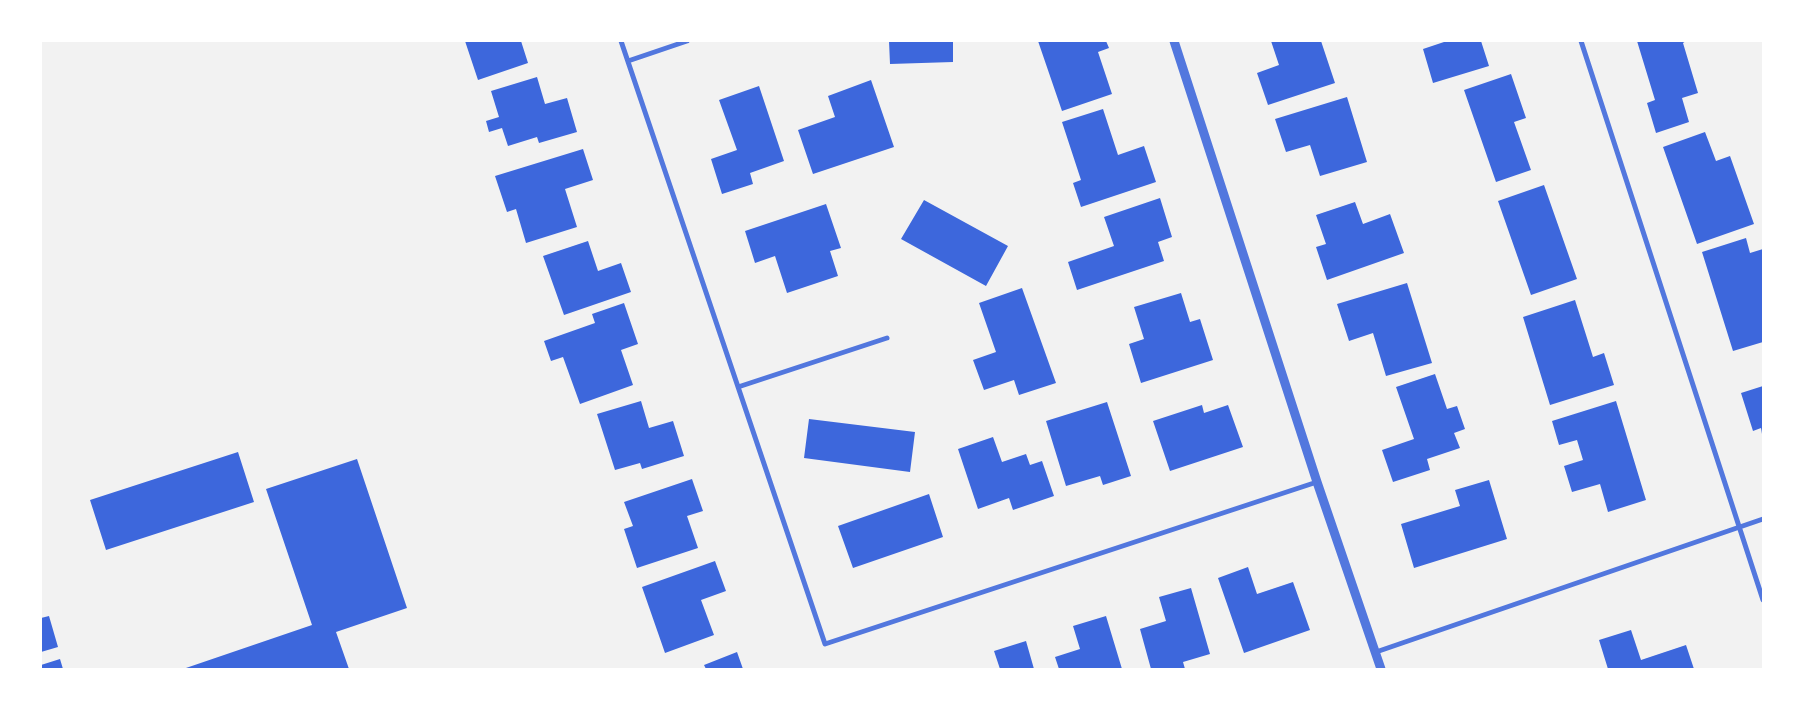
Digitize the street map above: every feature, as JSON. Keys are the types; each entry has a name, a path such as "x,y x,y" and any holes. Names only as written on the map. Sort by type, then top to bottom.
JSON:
{"street":[{"path":"621,41 825,644 1317,482"},
{"path":"628,61 687,41"},
{"path":"1174,41 1317,482 1381,669"},
{"path":"1581,41 1763,600"},
{"path":"738,387 886,338"},
{"path":"1376,652 1763,519"}],"building":[{"path":"465,41 521,41 528,63 478,80"},
{"path":"889,41 953,41 953,62 890,64"},
{"path":"1038,41 1106,41 1109,48 1098,52 1112,94 1062,111"},
{"path":"1271,41 1321,41 1335,83 1268,105 1257,73 1279,65"},
{"path":"1447,41 1481,41 1489,66 1433,83 1423,49"},
{"path":"1637,41 1686,41 1683,43 1698,93 1682,98 1689,122 1656,133 1647,103 1655,100"},
{"path":"1511,74 1526,118 1514,122 1531,170 1496,182 1464,90"},
{"path":"537,77 545,104 567,98 577,132 539,143 537,137 508,146 502,128 489,132 486,121 499,117 491,91"},
{"path":"871,80 894,147 813,174 798,130 835,117 828,96"},
{"path":"759,86 784,161 750,173 753,184 722,194 711,159 737,150 719,100"},
{"path":"1347,97 1367,162 1320,176 1310,145 1286,152 1275,119"},
{"path":"1103,109 1118,155 1144,146 1156,182 1081,207 1073,183 1081,180 1062,122"},
{"path":"1705,132 1716,161 1730,156 1754,224 1697,244 1663,147"},
{"path":"583,149 593,180 565,189 577,227 526,243 516,209 507,212 495,176"},
{"path":"1544,185 1577,279 1531,295 1498,201"},
{"path":"1160,198 1172,237 1158,242 1164,261 1077,290 1068,262 1114,246 1104,217"},
{"path":"924,200 1008,246 986,286 901,239"},
{"path":"1355,202 1363,224 1390,214 1404,253 1327,280 1316,247 1326,244 1316,215"},
{"path":"826,204 841,248 830,251 838,276 787,293 775,256 755,263 745,231"},
{"path":"1746,238 1750,253 1763,249 1763,342 1733,351 1702,252"},
{"path":"588,241 598,271 621,263 631,292 564,315 543,256"},
{"path":"1407,283 1432,363 1386,376 1373,333 1349,341 1337,304"},
{"path":"1022,288 1056,383 1019,395 1014,380 984,390 973,360 996,352 979,303"},
{"path":"1181,293 1190,322 1200,319 1213,360 1141,383 1129,344 1144,339 1134,307"},
{"path":"1575,300 1593,357 1604,353 1614,385 1550,405 1523,317"},
{"path":"624,303 638,344 621,350 633,385 580,404 563,357 551,361 544,341 595,323 592,314"},
{"path":"1435,374 1447,409 1457,406 1465,429 1454,433 1460,448 1427,459 1430,470 1393,482 1382,450 1414,439 1396,387"},
{"path":"1763,386 1762,434 1761,428 1753,431 1741,393"},
{"path":"641,401 649,428 673,421 684,456 642,469 640,463 615,470 597,414"},
{"path":"1616,401 1646,500 1608,512 1600,484 1572,492 1564,466 1583,460 1577,440 1559,445 1552,421"},
{"path":"1107,402 1131,476 1103,485 1100,476 1066,486 1046,421"},
{"path":"1202,405 1204,413 1228,405 1243,447 1170,471 1153,421"},
{"path":"809,419 915,432 910,472 804,458"},
{"path":"993,437 1002,462 1026,454 1030,465 1042,461 1054,496 1013,510 1009,498 978,509 958,449"},
{"path":"238,452 254,502 106,550 90,500"},
{"path":"357,459 407,608 336,632 349,669 183,669 312,625 266,489"},
{"path":"692,479 703,511 687,516 698,548 637,568 624,529 633,526 624,502"},
{"path":"1489,480 1507,539 1414,568 1401,524 1460,506 1455,490"},
{"path":"929,494 943,537 853,568 838,526"},
{"path":"715,561 726,591 701,600 714,635 665,653 642,587"},
{"path":"1248,567 1257,594 1293,582 1310,630 1244,653 1218,578"},
{"path":"1191,588 1210,654 1183,662 1185,669 1151,669 1140,629 1166,621 1159,597"},
{"path":"49,616 58,647 41,652 41,618"},
{"path":"1106,616 1122,669 1059,669 1055,657 1080,649 1073,626"},
{"path":"1631,630 1641,660 1686,645 1694,669 1608,669 1599,640"},
{"path":"1026,641 1034,669 1000,669 994,651"},
{"path":"737,652 743,669 706,669 704,665"},
{"path":"60,659 63,669 41,669 41,665"}]}
